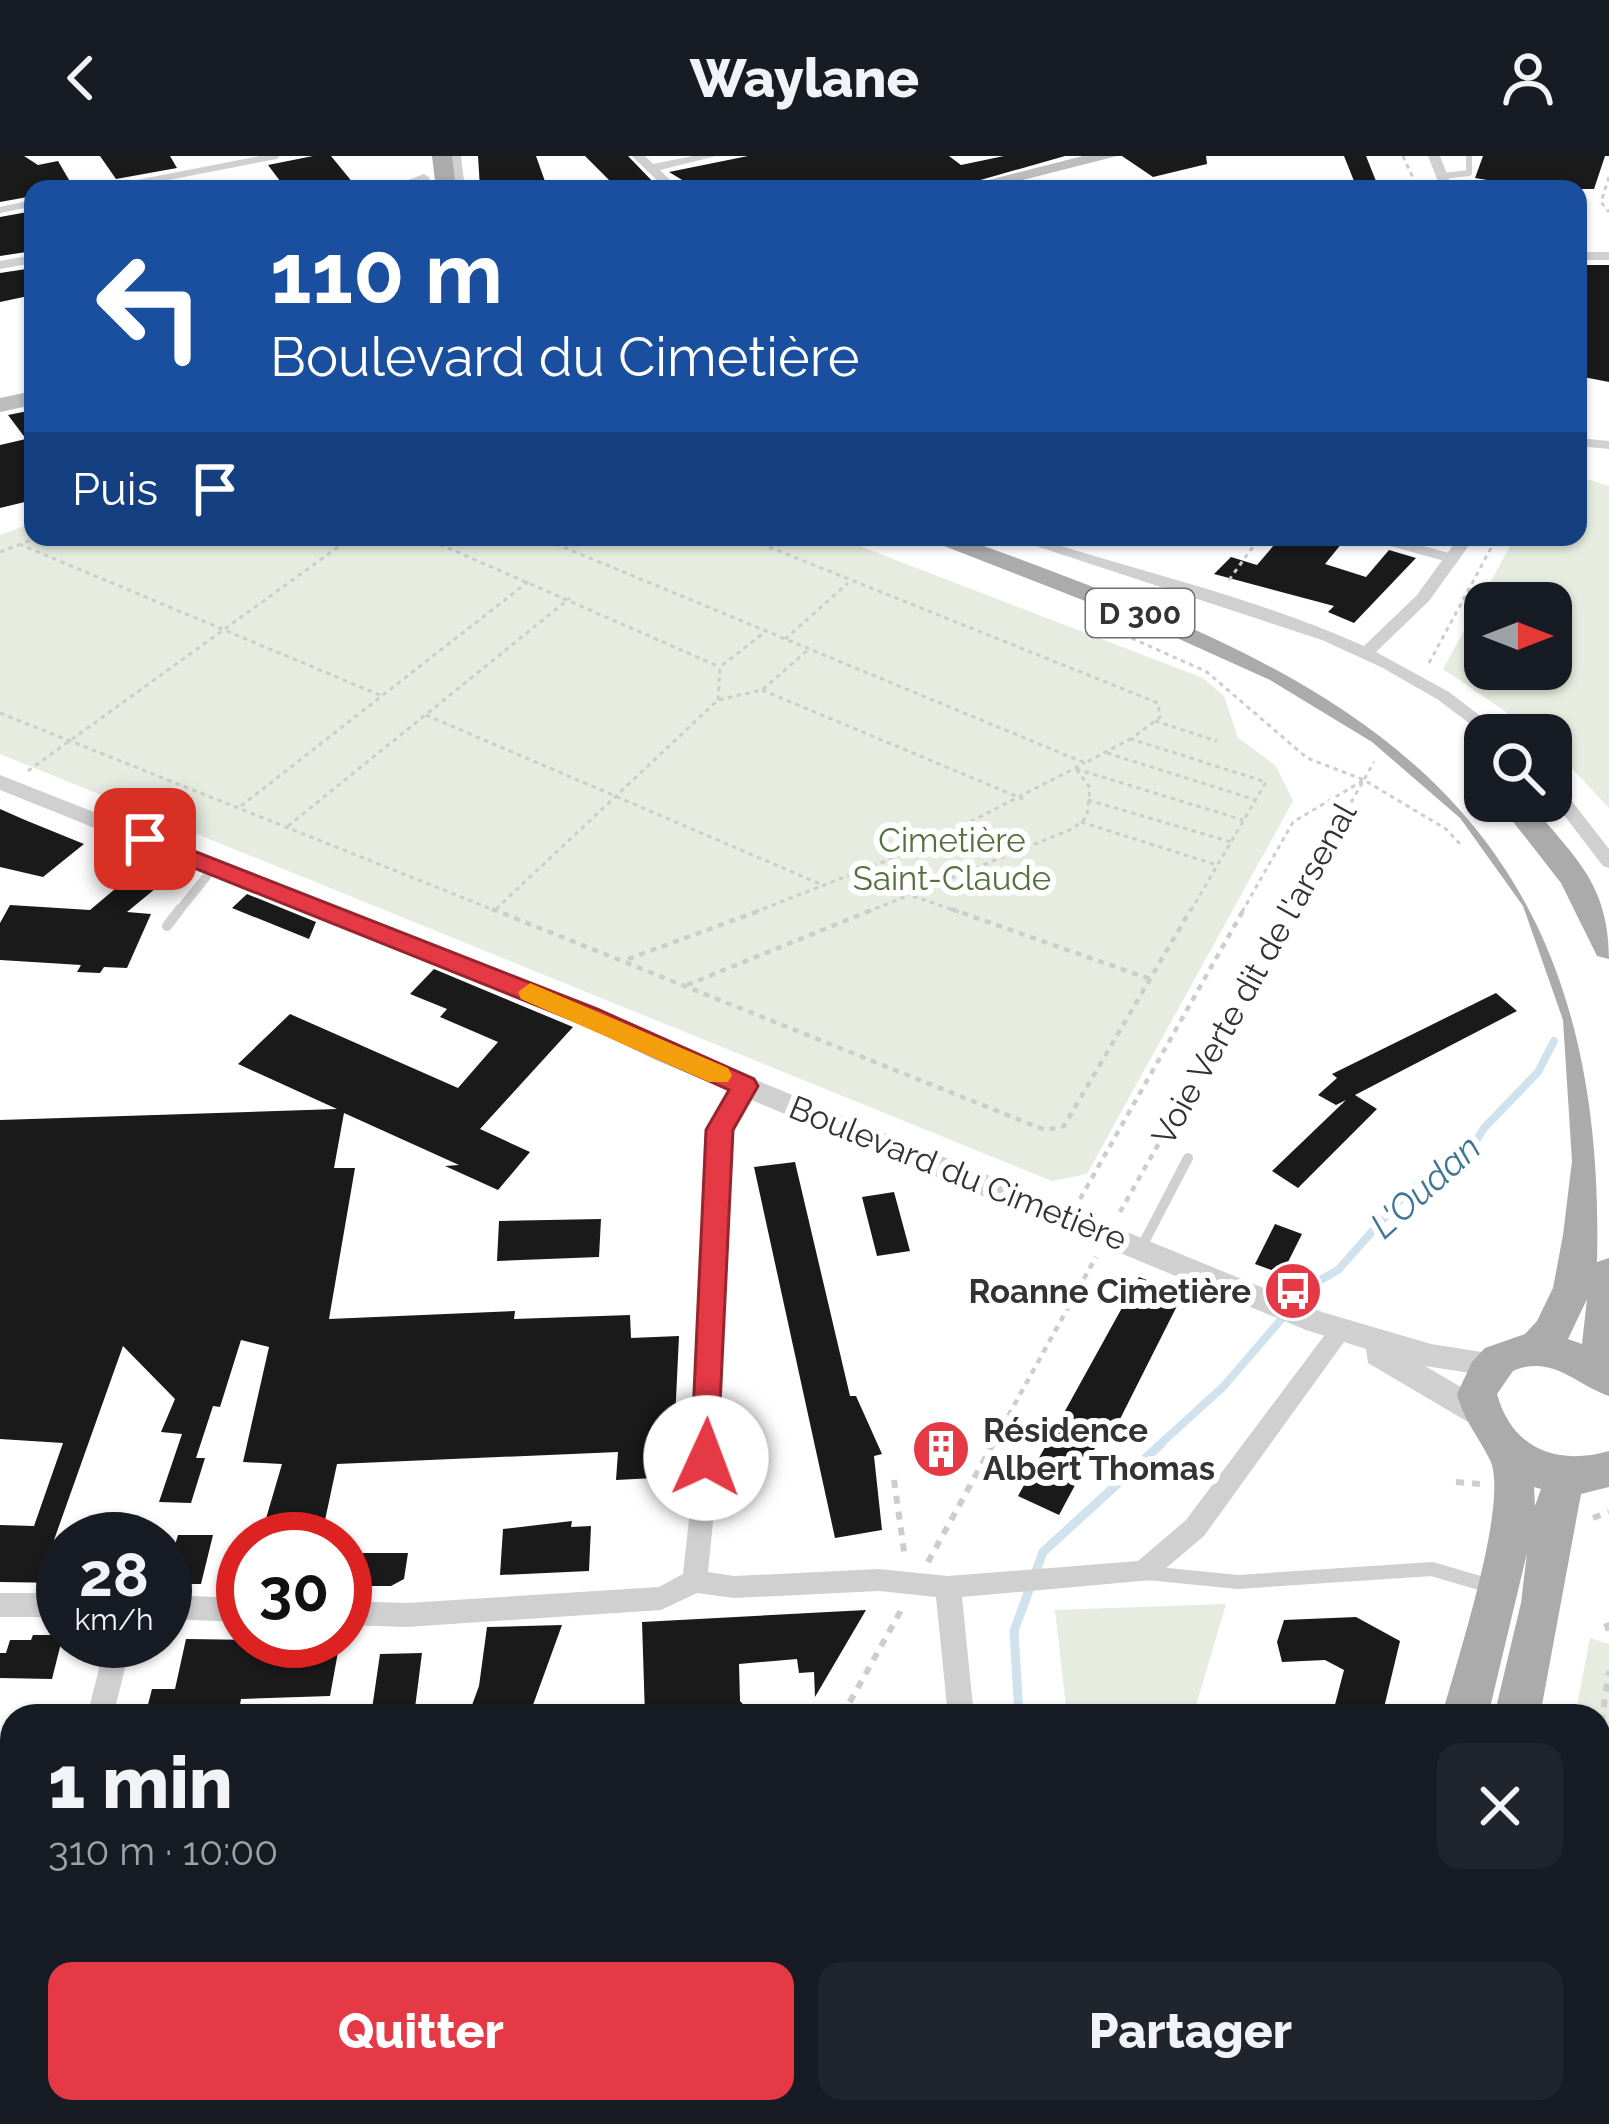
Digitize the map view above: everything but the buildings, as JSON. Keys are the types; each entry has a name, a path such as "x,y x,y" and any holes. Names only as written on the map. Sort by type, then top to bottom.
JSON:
{"main road":[{"path":"1000,180 1103,156"},
{"name":"D 300","path":"958,546 1343,688"},
{"name":"D 300","path":"1006,546 1243,633 1343,688"},
{"path":"1343,688 1429,757 1526,855 1579,953 1597,1035 1589,1249 1604,1375"},
{"path":"1529,822 1575,879 1609,948"},
{"path":"1535,1348 1549,1338 1564,1311 1589,1249"},
{"path":"1468,1704 1515,1514 1496,1470 1477,1394 1490,1364 1508,1352 1535,1348 1572,1356 1604,1375"},
{"path":"1496,1470 1565,1477 1609,1469"},
{"path":"1520,1704 1543,1603 1551,1524 1565,1477"}],"street":[{"path":"638,156 664,180"},
{"path":"652,168 710,156"},
{"path":"1045,546 1214,598 1366,653 1420,680 1467,714"},
{"path":"1366,653 1462,546"},
{"name":"Boulevard du Cimetière","path":"5,784 587,1016 1276,1305 1422,1376 1479,1413"},
{"path":"1572,814 1609,862"},
{"path":"695,1581 706,1458 720,1130 745,1086"},
{"path":"372,1614 661,1598 695,1581 734,1587 905,1592 1143,1572 1195,1528 1327,1328"},
{"name":"Boulevard du Cimetière","path":"1327,1328 1431,1356 1490,1364"},
{"path":"948,1587 960,1704"},
{"path":"0,1605 36,1605"},
{"path":"103,1704 112,1668"}],"lane":[{"path":"152,180 276,156"},
{"path":"1452,180 1469,173 1469,156"},
{"path":"1407,546 1454,559"},
{"path":"166,926 215,866"},
{"path":"1141,1248 1188,1158"},
{"path":"1143,1572 1238,1582 1432,1569 1496,1589"}],"path":[{"path":"1609,177 1601,202 1609,212"},
{"path":"0,551 24,542"},
{"path":"19,544 382,696"},
{"path":"5,784 339,546"},
{"path":"445,546 721,667"},
{"path":"561,546 1085,764"},
{"path":"767,546 853,579 785,639"},
{"path":"1214,598 1254,546"},
{"path":"1420,680 1491,546"},
{"path":"239,807 530,581"},
{"path":"626,960 825,886 1025,800 1160,717 1158,703 849,582"},
{"path":"288,826 570,598"},
{"path":"1095,622 1208,672 1307,758 1364,780 1446,829 1473,860"},
{"path":"718,700 721,667 766,631"},
{"path":"496,909 718,700 762,690 809,649"},
{"path":"762,690 1025,800"},
{"path":"0,713 1045,1130 1064,1126 1266,782 1131,739"},
{"path":"426,715 825,886"},
{"path":"1155,721 1217,741"},
{"name":"Voie Verte dit de l'arsenal","path":"1120,1212 1380,751"},
{"path":"1106,752 1256,800"},
{"path":"687,985 913,896 1081,822 1087,817 1090,788 1076,769"},
{"path":"1076,769 1244,820"},
{"path":"1070,1218 1293,822 1364,780"},
{"path":"1088,800 1231,842"},
{"path":"1081,822 1217,866"},
{"path":"913,896 1150,979"},
{"path":"928,1562 1097,1256"},
{"path":"1456,1482 1496,1470"},
{"path":"848,1704 905,1592 894,1480"},
{"path":"1593,1518 1609,1513"},
{"path":"1604,1704 1609,1671"}],"green space":[{"path":"1587,479 1609,486 1609,808 1572,768 1572,714 1509,714 1474,690 1572,690 1572,582 1490,582 1510,546 1587,546"},
{"name":"Cimetière Saint-Claude","path":"24,526 24,546 859,546 1203,678 1224,696 1238,738 1276,766 1293,801 1087,1174 1052,1181 0,754 0,535"},
{"path":"1464,630 1464,683 1443,669"},
{"path":"1226,1604 1197,1704 1066,1704 1055,1610"},
{"path":"1590,1638 1609,1644 1609,1704 1577,1704"}],"waterway":[{"name":"L'Oudan","path":"1157,1447 1223,1387 1310,1286 1338,1270 1410,1189 1467,1156 1484,1128 1538,1072 1554,1041"},
{"name":"L'Oudan","path":"1018,1704 1014,1631 1043,1552 1161,1444"}],"slow traffic":[{"path":"530,992 719,1075"}],"place":[{"name":"Roanne Cimetière","path":"1293,1291"},
{"name":"Résidence Albert Thomas","path":"941,1449"}],"route":[{"path":"145,839 587,1016 745,1086 731,1102 720,1130 706,1458"}]}
